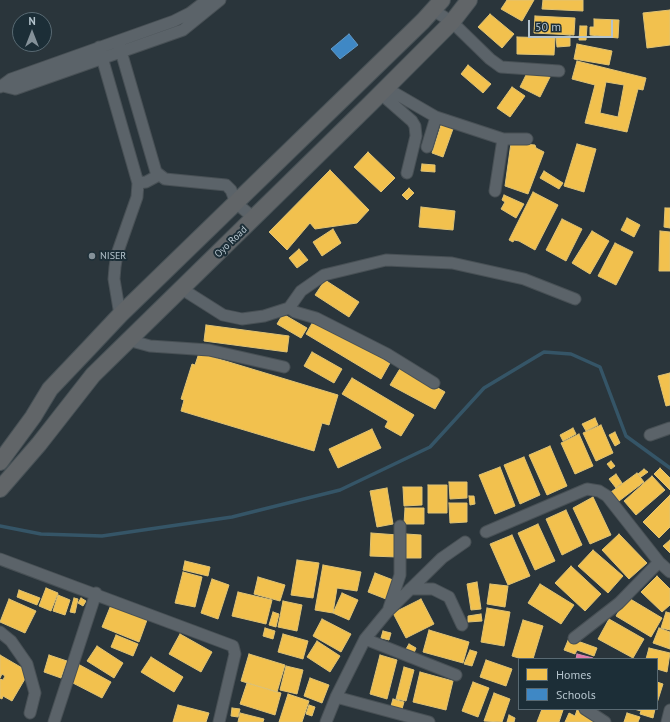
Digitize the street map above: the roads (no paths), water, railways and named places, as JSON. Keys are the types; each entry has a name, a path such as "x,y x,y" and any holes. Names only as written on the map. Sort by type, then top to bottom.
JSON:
{"highway":[{"name":"Oyo Road","path":"0,489 39,444 93,375 255,219 452,22 469,0"},
{"path":"0,462 33,417 50,389 120,315 438,5"}],"street":[{"path":"1,87 11,79 174,21 190,13 207,0"},
{"path":"1,87 15,89 183,30 220,0"},
{"path":"438,5 452,22 490,59 501,67 559,71"},
{"path":"118,41 156,172 165,179 226,185 231,190 236,203 255,219"},
{"path":"99,47 138,183 138,198 117,254 115,267 114,279 120,315"},
{"path":"383,90 436,118 503,139 527,139"},
{"path":"383,90 415,126 416,136 407,173"},
{"path":"427,147 436,118"},
{"path":"494,192 503,139"},
{"path":"138,183 146,182 159,175"},
{"path":"182,289 223,315 242,319 264,316 289,308 301,291 324,275 386,260 452,263 524,279 575,299"},
{"path":"289,308 295,312 316,318 387,354 434,383"},
{"path":"128,340 150,346 209,350 284,367"},
{"path":"650,435 670,428"},
{"path":"486,532 587,489 599,491 607,496 659,562 670,572"},
{"path":"388,611 400,575 400,526"},
{"path":"326,722 336,697 365,639 388,611 410,589 442,558 465,542"},
{"path":"0,559 96,593 233,646 235,654 219,722"},
{"path":"574,638 619,603 659,562"},
{"path":"410,589 433,589 449,597 462,625"},
{"path":"54,722 96,593"},
{"path":"0,632 10,641 27,664 35,693 30,713"},
{"path":"365,639 456,675"},
{"path":"336,697 429,722"},
{"path":"587,710 605,722"},
{"path":"667,722 670,710"}],"waterway":[{"path":"0,526 41,534 102,536 232,517 340,490 430,447 484,388 544,352 571,354 600,367 626,436 670,468"}],"place":[{"name":"NISER","path":"92,256"}]}
